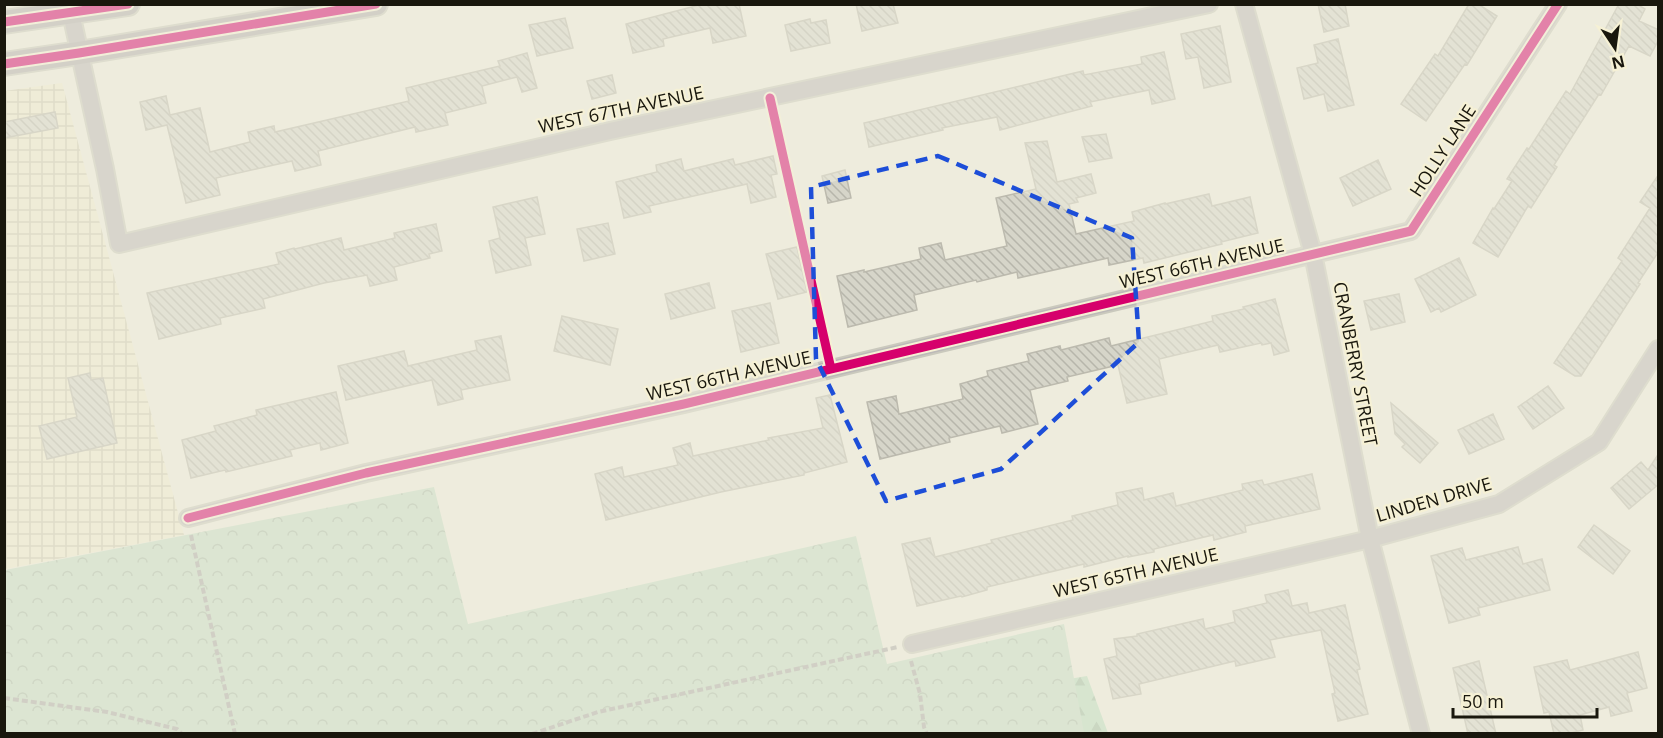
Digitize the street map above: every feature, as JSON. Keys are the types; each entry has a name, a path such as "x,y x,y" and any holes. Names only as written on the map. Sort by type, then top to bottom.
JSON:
{"main road":[{"path":"4,22 70,8 128,4"},
{"path":"4,64 376,4"}],"street":[{"name":"WEST 67TH AVENUE","path":"79,53 119,244 610,131 1209,4"},
{"name":"CRANBERRY STREET","path":"1244,4 1313,254 1370,539 1421,734"},
{"name":"HOLLY LANE","path":"1313,254 1411,231 1558,4"},
{"path":"70,8 79,53"},
{"name":"WEST 66TH AVENUE","path":"188,518 366,473 684,404 1313,254"},
{"name":"LINDEN DRIVE","path":"1370,539 1499,504 1599,442 1659,349"},
{"name":"WEST 65TH AVENUE","path":"912,644 1370,539"}],"path":[{"path":"188,518 235,734"},
{"path":"532,734 598,712 912,644 910,655 927,734"},
{"path":"4,698 107,712 177,729 182,734"}],"highlighted area":[{"path":"938,156 1132,238 1139,342 1001,469 886,501 816,359 811,187"}],"shaded area":[{"path":"62,83 184,535 5,569 4,91"}],"green space":[{"path":"434,487 468,624 856,536 887,664 1064,624 1084,733 5,733 5,570"},
{"path":"1087,676 1108,733 972,734 979,694"}],"building":[{"path":"703,4 739,4 746,36 713,43 710,28 663,39 664,46 633,53 626,24"},
{"path":"856,4 893,4 898,23 862,31"},
{"path":"1318,4 1345,4 1349,26 1324,32"},
{"path":"1469,4 1478,4 1497,16 1467,65 1465,64 1426,121 1401,104 1435,54 1438,56"},
{"path":"1619,4 1637,4 1645,9 1639,21 1659,30 1659,39 1650,56 1629,46 1601,95 1599,94 1554,165 1557,167 1531,208 1528,206 1498,257 1473,243 1512,181 1507,179 1527,148 1529,149 1566,91 1570,94"},
{"path":"565,18 573,48 537,56 529,25"},
{"path":"810,19 811,23 826,20 830,43 791,51 785,25"},
{"path":"1220,26 1231,82 1204,88 1198,57 1186,59 1181,34"},
{"path":"1338,39 1354,105 1328,111 1324,94 1304,99 1297,68 1318,63 1314,45"},
{"path":"1164,52 1175,99 1152,104 1149,90 1090,102 1092,106 1000,130 997,117 942,128 943,130 869,147 864,123 1083,71 1084,75 1142,64 1141,57"},
{"path":"527,53 537,88 522,92 517,77 482,86 486,103 445,113 448,125 416,132 415,127 318,151 321,165 295,171 292,161 216,178 220,195 186,203 167,125 146,130 140,102 166,96 170,115 200,108 210,152 250,142 248,132 274,126 275,132 409,101 406,88 500,66 498,61"},
{"path":"612,75 616,93 592,99 587,81"},
{"path":"55,112 58,128 4,138 4,122"},
{"path":"1106,134 1112,158 1089,162 1082,137"},
{"path":"1047,141 1057,182 1091,174 1096,193 1076,198 1078,202 1069,204 1076,234 1134,221 1132,212 1209,194 1212,206 1250,197 1258,233 1144,263 1143,258 1109,265 1108,258 1018,278 1017,272 977,282 976,280 914,295 917,310 848,327 837,276 921,259 919,248 941,243 945,260 1007,246 996,198 1036,189 1025,143"},
{"path":"773,156 777,174 771,175 776,197 751,203 747,184 649,206 651,212 624,218 616,182 657,172 656,165 681,159 684,171 733,159 735,165"},
{"path":"1378,160 1391,189 1353,206 1340,178"},
{"path":"845,170 851,198 828,203 822,176"},
{"path":"1659,174 1659,251 1581,376 1575,376 1554,363 1622,261 1618,258 1650,208 1640,202"},
{"path":"537,197 545,234 525,238 531,265 496,273 489,241 500,238 493,207"},
{"path":"608,223 615,254 584,261 577,229"},
{"path":"436,224 442,251 429,254 430,258 394,267 397,280 370,286 367,275 324,283 263,299 265,308 220,318 221,324 159,339 147,293 279,264 276,253 294,248 341,238 344,250 395,238 394,233"},
{"path":"797,247 807,292 778,299 766,254"},
{"path":"1459,258 1476,295 1441,312 1439,308 1431,312 1415,279"},
{"path":"709,283 715,308 671,319 665,294"},
{"path":"1399,294 1405,322 1371,330 1364,301"},
{"path":"1275,299 1289,351 1274,355 1271,343 1262,345 1261,343 1220,352 1218,345 1159,359 1167,394 1127,403 1118,365 1067,377 1068,381 1030,390 1038,424 1002,433 1000,426 949,438 950,442 880,459 867,402 896,396 899,414 963,399 960,384 988,376 987,371 1029,361 1027,354 1060,346 1061,350 1109,338 1111,346 1213,321 1212,316"},
{"path":"770,303 779,343 741,352 732,311"},
{"path":"562,316 618,329 610,365 554,351"},
{"path":"501,336 510,380 461,390 463,399 438,405 432,380 346,400 338,366 404,351 408,366 477,350 475,341"},
{"path":"90,373 91,380 103,378 117,443 47,459 39,426 77,417 68,378"},
{"path":"1548,386 1564,408 1533,429 1518,407"},
{"path":"336,392 348,443 321,450 320,443 290,450 292,456 191,478 182,440 216,431 214,426 257,415 256,410"},
{"path":"830,395 847,462 804,473 804,475 721,492 606,520 595,474 622,467 624,477 678,465 673,448 690,443 693,456 769,440 768,438 823,428 816,398"},
{"path":"1391,403 1438,443 1420,463 1402,447 1405,444 1395,434"},
{"path":"1493,414 1504,439 1469,454 1458,430"},
{"path":"1659,453 1659,484 1629,509 1611,488 1641,462 1648,470"},
{"path":"1312,474 1320,509 1245,526 1246,532 1214,540 1213,535 1154,549 1154,552 1084,567 1084,564 987,587 987,590 962,597 917,606 902,544 930,538 935,557 992,543 991,540 1073,520 1072,516 1118,505 1116,493 1142,488 1144,500 1173,493 1176,506 1243,490 1242,484 1262,480 1264,485"},
{"path":"1594,525 1630,551 1613,574 1578,547"},
{"path":"1518,547 1523,564 1542,559 1550,590 1478,608 1480,615 1449,623 1431,556 1462,548 1466,560"},
{"path":"1288,590 1292,606 1307,603 1309,613 1345,605 1368,714 1338,721 1332,694 1335,693 1321,630 1270,640 1275,657 1236,666 1235,661 1139,684 1141,694 1113,699 1104,659 1117,656 1114,639 1137,636 1137,634 1203,619 1205,629 1235,622 1233,611 1267,603 1265,595"},
{"path":"1638,652 1647,688 1627,693 1632,711 1611,716 1609,707 1580,715 1583,730 1554,734 1549,712 1544,713 1534,667 1567,660 1570,670"},
{"path":"1479,661 1496,734 1468,734 1453,668"}],"cycle path":[{"path":"4,22 128,4"},
{"path":"4,64 376,4"},
{"path":"188,518 366,473 684,404 1411,231 1558,4"},
{"path":"770,98 831,369"}]}
